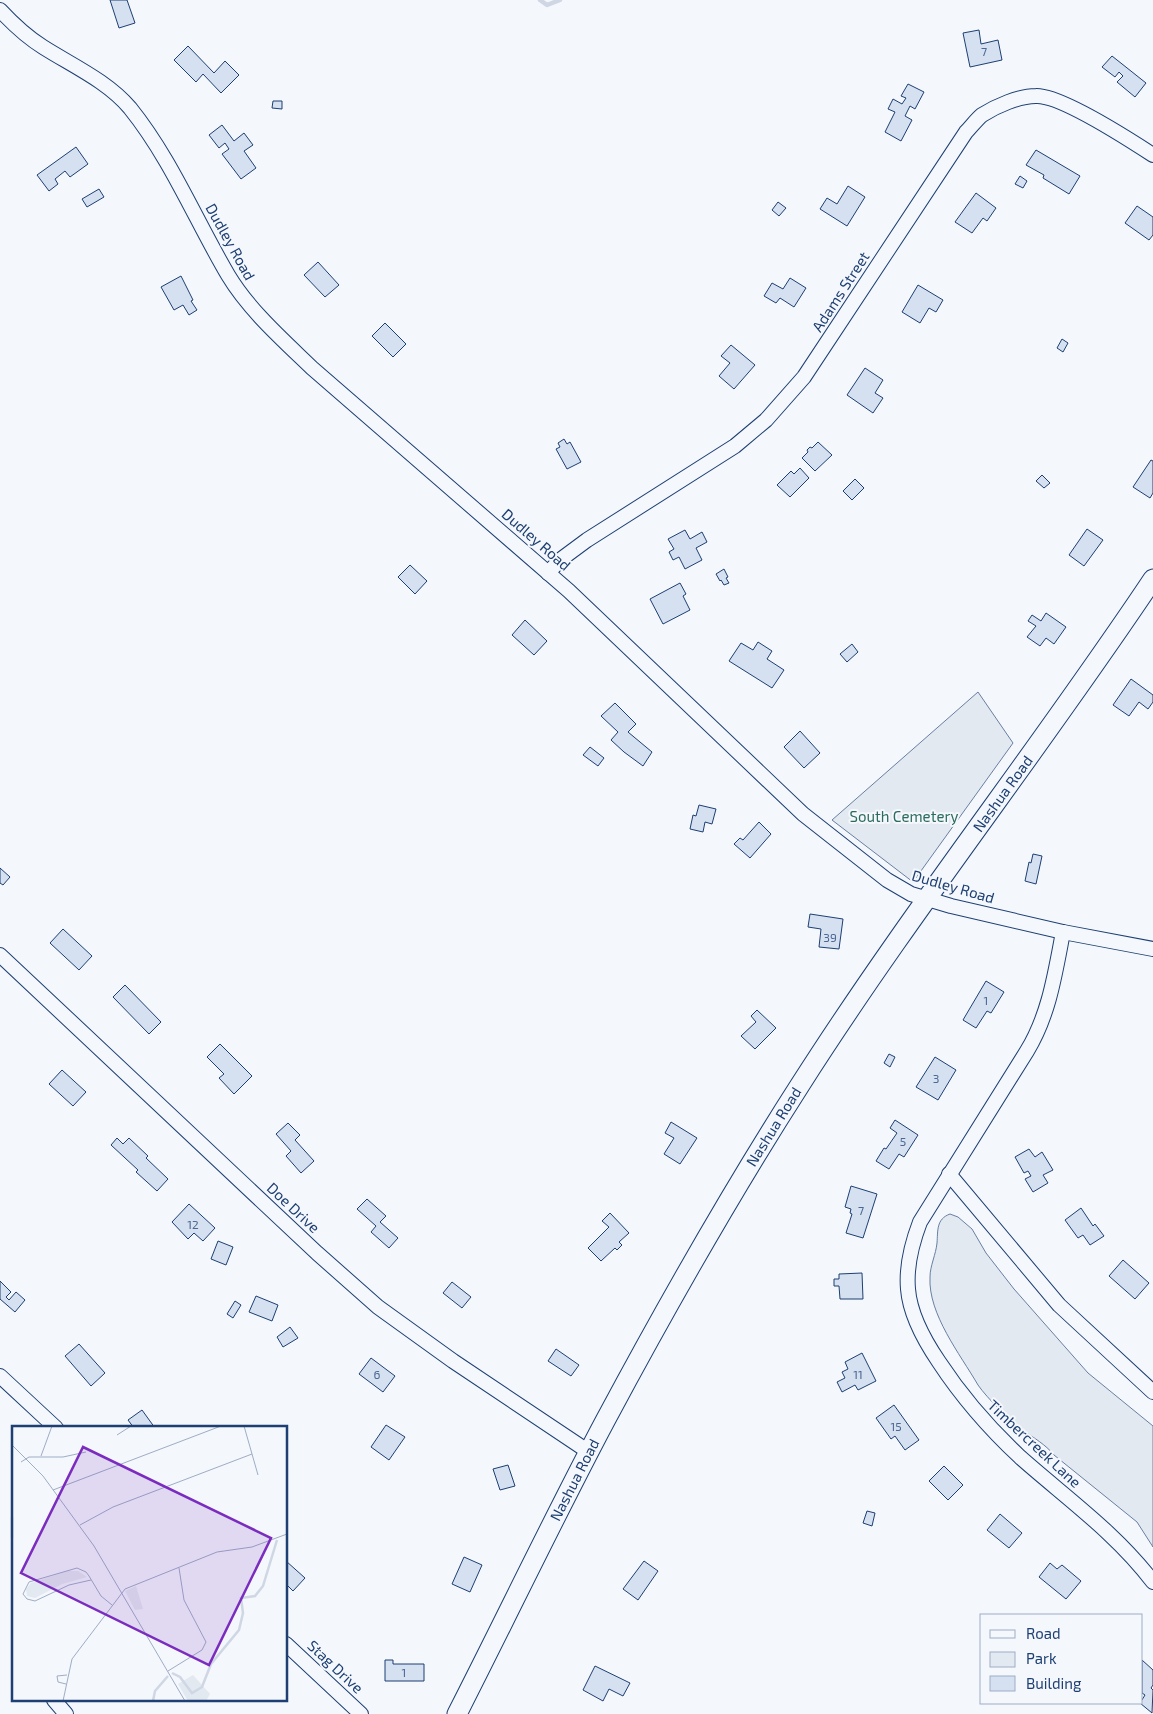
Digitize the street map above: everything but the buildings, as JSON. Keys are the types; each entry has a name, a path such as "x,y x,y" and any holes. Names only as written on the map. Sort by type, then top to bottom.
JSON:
{"main road":[{"name":"Nashua Road","path":"457,1714 589,1452 678,1289 760,1150 832,1035 1107,647 1153,579"}],"street":[{"name":"Dudley Road","path":"0,10 30,39 101,82 128,106 153,139 166,161 228,276 254,309 284,340 312,368 592,612 809,819 887,880 911,894 927,900 1063,932 1153,949"},
{"name":"Adams Street","path":"548,573 560,560 587,540 735,446 766,420 804,377 966,132 980,116 996,108 1036,96 1053,99 1071,107 1153,155"},
{"name":"Timbercreek Lane","path":"1063,932 1050,999 1040,1027 1027,1051 920,1222 910,1256 908,1288 910,1303 917,1323 934,1354 952,1383 975,1412 1020,1457 1123,1548 1153,1582"},
{"name":"Doe Drive","path":"0,955 303,1240 372,1301 446,1356 589,1452"},
{"path":"950,1174 1059,1305 1153,1392"},
{"path":"0,1376 54,1426"},
{"name":"Stag Drive","path":"288,1646 361,1714"},
{"path":"56,1702 66,1714"}],"green space":[{"name":"South Cemetery","path":"978,692 1013,743 913,882 832,820"},
{"path":"950,1214 958,1217 972,1229 986,1253 1014,1289 1088,1373 1153,1426 1153,1547 1137,1522 999,1409 978,1385 954,1347 934,1305 930,1277 940,1222 945,1216"}],"waterway":[{"path":"540,0 547,5 560,0"}]}
